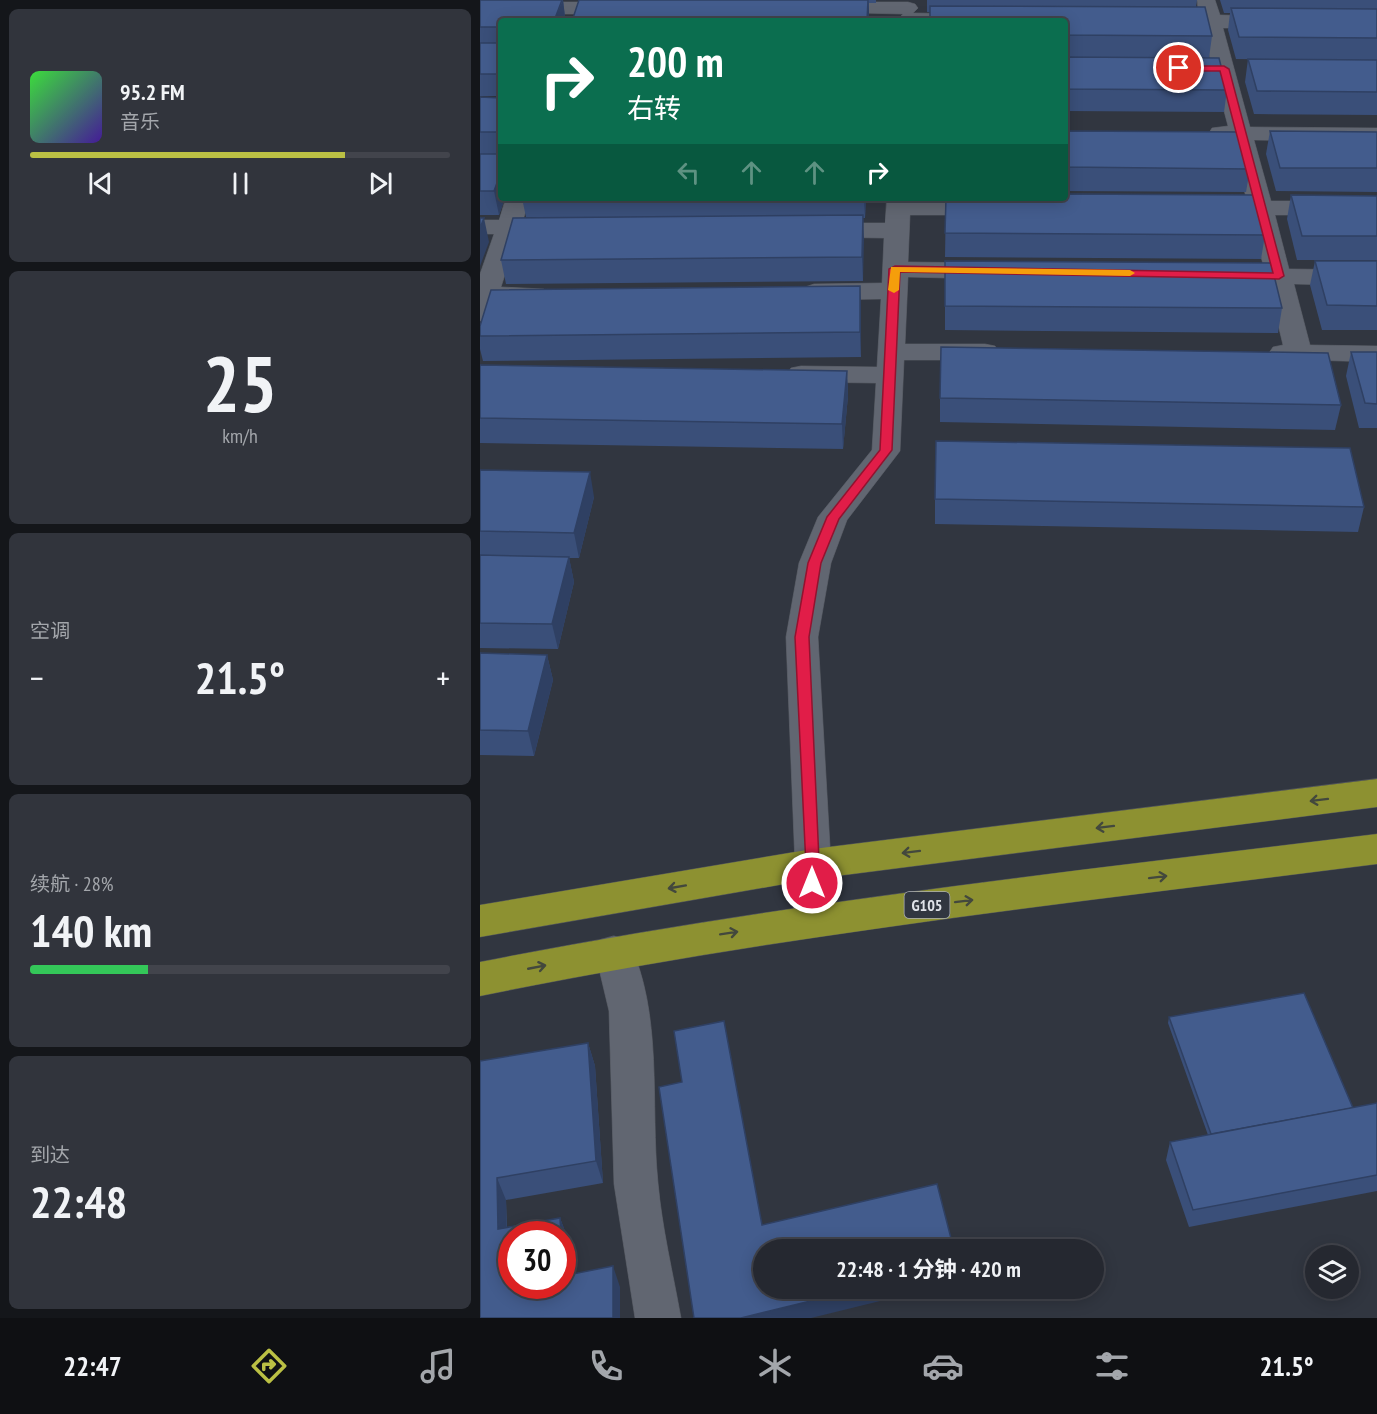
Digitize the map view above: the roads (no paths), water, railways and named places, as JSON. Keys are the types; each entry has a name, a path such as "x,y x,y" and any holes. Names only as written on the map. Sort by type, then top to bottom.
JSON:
{"highway":[{"path":"480,921 813,864 1377,793"},
{"name":"G105","path":"480,979 614,952 812,920 1377,849"}],"street":[{"path":"480,8 580,10 639,8"},
{"path":"803,8 908,12 969,18"},
{"path":"1209,11 1299,353"},
{"path":"1142,21 1209,11 1294,23"},
{"path":"1194,133 1377,135"},
{"path":"517,201 482,302 558,294"},
{"path":"791,230 898,212 1015,208"},
{"path":"1190,208 1377,208"},
{"path":"812,920 813,864 802,637 815,563 833,517 886,450 898,212"},
{"path":"480,227 579,228"},
{"path":"786,292 894,280 1011,271"},
{"path":"1209,275 1377,278"},
{"path":"772,374 1007,352"},
{"path":"1253,353 1377,354"},
{"path":"614,952 629,1011 636,1184 658,1318"}]}
